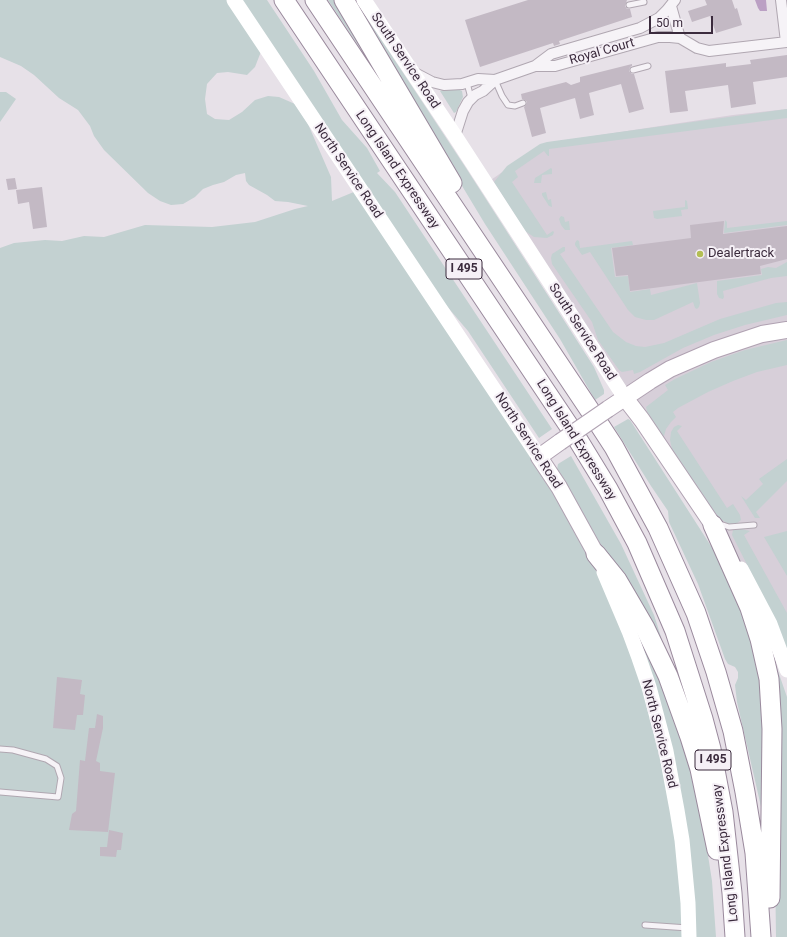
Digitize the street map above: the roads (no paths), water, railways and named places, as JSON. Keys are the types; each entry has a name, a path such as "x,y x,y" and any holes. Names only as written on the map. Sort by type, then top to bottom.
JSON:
{"highway":[{"name":"Long Island Expressway","path":"284,0 575,435 608,489 637,543 675,631 703,719 723,812 732,893 735,937"},
{"name":"Long Island Expressway","path":"315,0 614,447 658,528 690,599 716,672 733,731 740,762 755,853 761,937"},
{"path":"344,0 474,221 484,251"},
{"path":"711,523 750,608 760,639 769,679 772,704 772,742 770,868 771,917 768,937"},
{"path":"596,554 616,580 630,602 652,641 668,676 690,737 708,805 714,844 732,893"}],"main road":[{"name":"North Service Road","path":"234,0 559,487 596,554 618,605 649,687 666,751 682,840 689,933"},
{"name":"South Service Road","path":"364,0 455,136 625,398 646,425 741,569 763,610 787,670"},
{"path":"539,457 608,409 670,369 714,350 762,334 787,330"}],"street":[{"name":"Royal Court","path":"535,66 555,66 648,39 665,36 680,38 697,48 709,51 786,42 781,0"},
{"path":"673,3 680,38"},
{"name":"Royal Court","path":"495,80 535,66 551,54 640,28 659,18 673,3"},
{"path":"412,72 438,84 456,85 478,79 495,80"},
{"path":"455,136 465,106 471,98 483,91 495,80"}],"lane":[{"path":"629,5 644,2"},
{"path":"633,70 648,66"},
{"path":"495,80 508,105 513,106 523,103"},
{"path":"467,83 471,98"},
{"path":"711,523 729,527 754,525"},
{"path":"0,749 13,750 46,759 57,766 61,778 58,797 0,792"},
{"path":"644,925 689,933"}],"place":[{"name":"Dealertrack","path":"700,254"}]}
